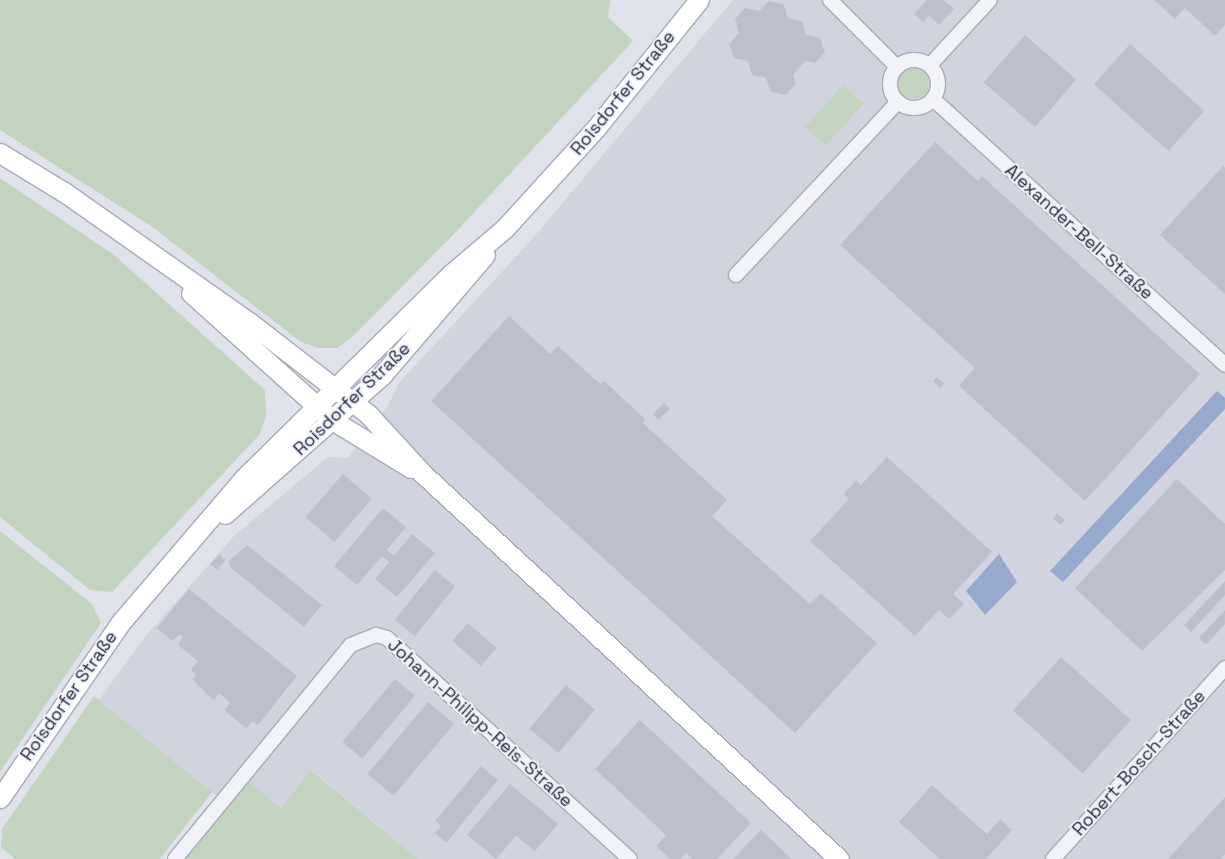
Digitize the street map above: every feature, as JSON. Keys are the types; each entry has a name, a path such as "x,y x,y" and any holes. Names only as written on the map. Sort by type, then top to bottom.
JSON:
{"main road":[{"name":"Roisdorfer Straße","path":"0,798 116,629 244,478 316,406 505,228 596,128 699,0"},
{"path":"0,153 64,192 249,322 352,401 422,473 839,859"},
{"name":"Roisdorfer Straße","path":"181,552 352,401 460,289 505,228"},
{"path":"146,251 332,420 422,473"}],"street":[{"path":"821,0 842,15 897,67"},
{"path":"830,0 842,15"},
{"path":"930,65 990,0"},
{"path":"914,59 930,65 938,82 933,99 916,108 898,102 890,85 897,67 914,59"},
{"name":"Alexander-Bell-Straße","path":"933,99 1225,365"},
{"path":"736,275 898,102"},
{"name":"Johann-Philipp-Reis-Straße","path":"175,859 351,645 376,635 387,638 630,859"},
{"name":"Robert-Bosch-Straße","path":"1054,859 1225,668"}],"shaded area":[{"path":"733,0 1225,0 1225,859 418,859 312,770 281,809 225,803 99,700 144,638 235,535 328,457 348,458 387,407 399,383 534,237"}],"green space":[{"path":"0,0 610,0 608,17 633,41 454,234 353,336 337,348 318,348 301,342 151,226 0,130"},
{"path":"913,67 925,71 929,83 925,95 913,99 901,95 897,83 901,71"},
{"path":"843,85 864,104 826,146 805,127"},
{"path":"0,178 114,255 265,390 266,417 259,435 112,592 90,590 0,517"},
{"path":"0,531 92,604 101,623 0,772"},
{"path":"94,696 212,792 160,859 15,859 1,847 2,829"},
{"path":"311,770 418,859 181,859 244,778 281,808"}],"water":[{"path":"1217,391 1225,398 1225,409 1063,582 1050,571"},
{"path":"999,554 1017,582 985,615 966,591"}],"building":[{"path":"927,0 944,0 954,9 939,25 929,15 923,22 914,14"},
{"path":"1154,0 1225,0 1225,25 1215,36 1185,8 1175,19"},
{"path":"769,1 783,4 788,18 802,21 806,35 820,38 825,52 815,63 805,61 793,75 795,84 786,95 771,92 766,78 752,75 748,61 734,58 729,44 739,33 735,19 745,8 759,11"},
{"path":"1025,35 1076,80 1035,127 984,83"},
{"path":"1130,44 1204,111 1168,151 1094,84"},
{"path":"935,142 978,181 982,176 1200,374 1085,501 959,386 975,368 840,245"},
{"path":"1223,166 1225,168 1225,294 1160,235"},
{"path":"509,316 550,354 558,346 600,384 604,381 645,419 643,423 727,500 712,516 810,604 821,593 877,643 795,733 431,401"},
{"path":"937,377 944,383 940,388 933,381"},
{"path":"664,403 670,409 658,420 653,414"},
{"path":"887,457 992,552 953,594 964,604 949,619 939,610 915,636 810,541 849,499 844,494 856,480 861,485"},
{"path":"343,474 372,499 334,542 306,517"},
{"path":"1177,479 1225,524 1225,570 1142,651 1075,588"},
{"path":"383,508 406,527 387,550 394,556 412,534 435,553 397,597 375,579 389,562 382,556 357,585 334,566"},
{"path":"1057,513 1065,520 1061,525 1053,519"},
{"path":"247,545 322,605 304,627 230,567 229,561"},
{"path":"219,554 226,560 217,570 210,564"},
{"path":"435,570 455,586 415,636 395,620"},
{"path":"1225,581 1225,595 1191,632 1184,625"},
{"path":"189,589 297,676 258,725 253,721 246,728 224,710 230,703 219,693 214,700 205,692 192,679 196,675 191,670 198,661 178,645 183,637 180,634 172,641 157,628"},
{"path":"1225,610 1225,624 1206,645 1199,638"},
{"path":"468,623 497,648 481,666 452,641"},
{"path":"1061,657 1131,720 1083,773 1013,711"},
{"path":"395,679 415,696 362,759 342,742"},
{"path":"566,685 595,709 558,753 529,729"},
{"path":"428,702 454,724 394,796 368,774"},
{"path":"640,720 751,823 717,859 692,859 686,853 680,859 670,859 656,846 666,835 595,769"},
{"path":"481,766 498,780 446,843 435,833 441,826 435,821"},
{"path":"510,784 558,824 535,851 516,836 496,859 467,835"},
{"path":"932,785 987,834 1000,819 1012,830 986,859 940,859 899,822"},
{"path":"1225,797 1225,854 1221,859 1168,859"},
{"path":"761,830 792,859 733,859"}]}
